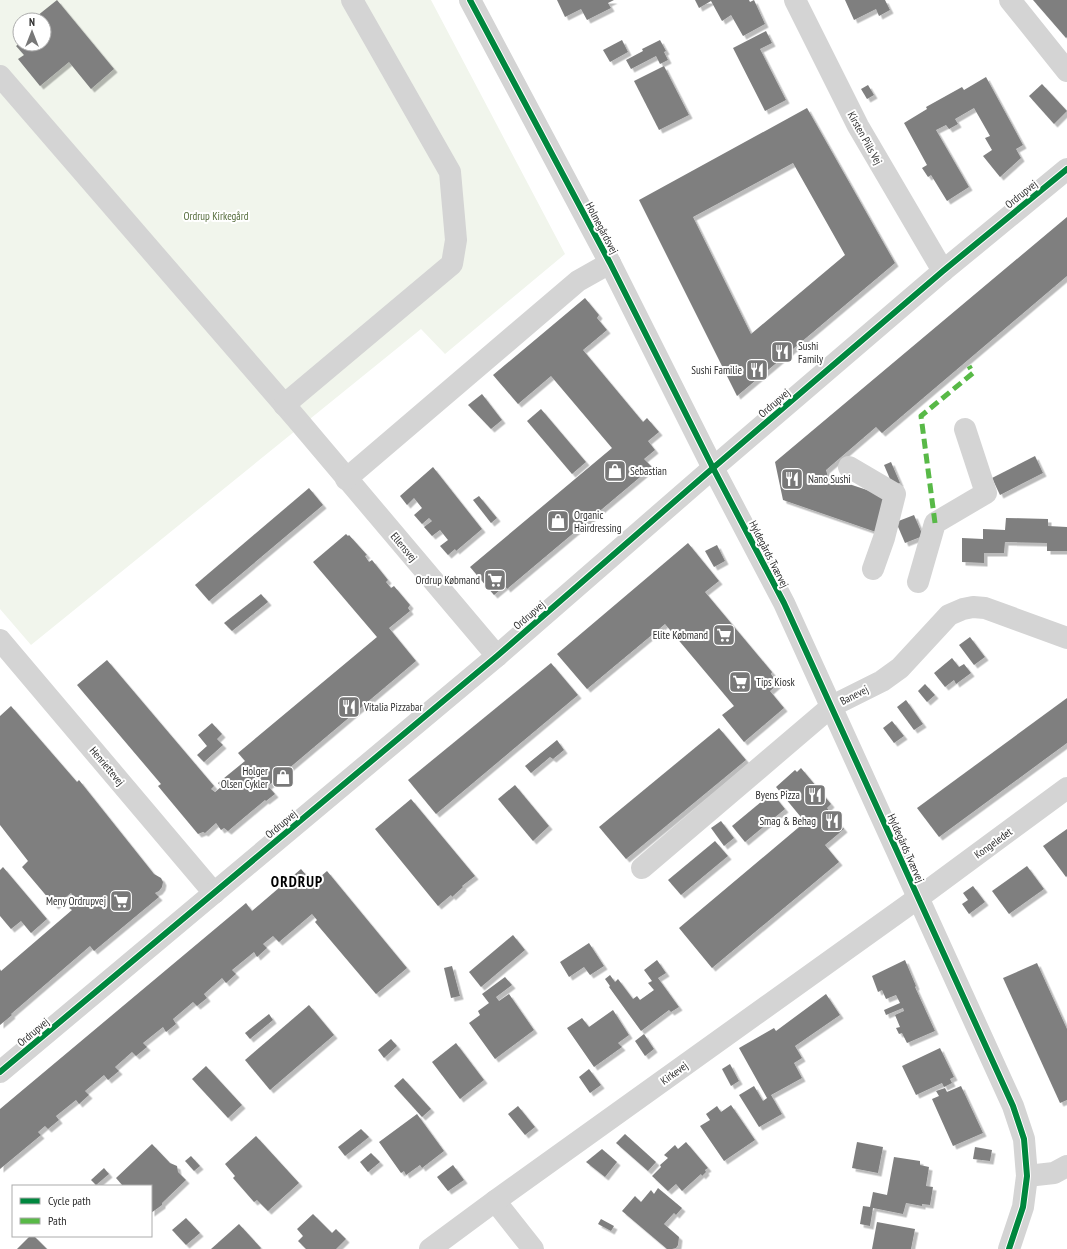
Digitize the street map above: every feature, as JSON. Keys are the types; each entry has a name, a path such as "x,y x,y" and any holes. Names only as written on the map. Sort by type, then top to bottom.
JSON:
{"street":[{"path":"284,405 452,264 456,240 450,172 352,0"},
{"name":"Holmegårdsvej","path":"470,0 610,263 713,468"},
{"name":"Kirsten Piils Vej","path":"796,0 858,126 943,271"},
{"path":"1010,0 1067,71"},
{"name":"Ellensvej","path":"0,76 284,405 497,656"},
{"name":"Ordrupvej","path":"0,1072 497,656 943,271 1067,169"},
{"name":"Holmegårdsvej","path":"346,479 578,281 610,263"},
{"path":"918,582 934,523 986,493 965,429"},
{"path":"849,467 895,494 884,538 873,569"},
{"name":"Hyldegårds Tværvej","path":"713,468 784,603 1013,1106 1024,1139 1027,1176 1023,1207 1009,1249"},
{"name":"Banevej","path":"642,868 832,706 882,681 900,668 949,615 972,607 985,608 1067,638"},
{"name":"Henriettevej","path":"0,640 214,893"},
{"name":"Kongeledet","path":"918,898 1067,788"},
{"name":"Kirkevej","path":"430,1249 918,898"},
{"path":"1027,1176 1054,1173 1067,1166"},
{"path":"495,1201 533,1249"}],"green space":[{"name":"Ordrup Kirkegård","path":"0,0 431,0 565,254 445,354 421,329 31,645 0,609"}],"building":[{"path":"57,0 114,69 91,89 69,62 40,86 18,59 24,55 21,52 52,52 52,12 42,12"},
{"path":"557,0 614,0 608,3 611,8 587,20 581,9 565,17"},
{"path":"695,0 749,0 750,2 754,0 765,24 743,36 731,15 722,21 711,1 699,8"},
{"path":"845,0 885,0 890,10 879,16 876,9 854,20"},
{"path":"1033,0 1067,0 1066,38"},
{"path":"766,31 772,43 760,49 786,100 765,111 733,48"},
{"path":"622,40 628,52 610,62 603,50"},
{"path":"660,40 666,51 664,52 668,60 660,64 656,56 631,69 626,60 643,51 642,49"},
{"path":"664,66 689,115 659,130 634,81"},
{"path":"986,77 1023,145 1016,149 1021,158 1000,177 983,156 992,150 985,138 990,136 974,108 955,119 958,124 949,129 946,125 936,130 969,187 947,201 931,175 928,177 922,168 927,165 904,123 927,109 926,107 962,87 964,90"},
{"path":"1042,84 1067,111 1054,124 1029,96"},
{"path":"868,85 874,95 867,99 861,89"},
{"path":"807,108 895,263 737,396 639,200","holes":["793,163 845,255 751,334 693,217"]},
{"path":"1067,217 1067,276 882,433 876,427 826,470 828,477 888,497 876,532 783,500 775,462"},
{"path":"585,298 599,315 597,318 607,330 583,350 643,422 647,418 659,432 648,441 655,450 644,459 652,467 507,589 505,586 494,595 470,567 612,448 551,376 518,404 493,375"},
{"path":"482,394 502,420 491,429 468,405"},
{"path":"541,409 586,462 572,474 527,421"},
{"path":"1035,456 1043,473 1000,495 992,478"},
{"path":"891,462 900,483 893,486 884,465"},
{"path":"433,467 482,529 456,551 455,549 448,555 440,546 448,540 440,530 432,536 424,527 432,521 429,518 422,524 414,515 422,508 414,498 407,505 400,496"},
{"path":"309,488 323,505 209,601 195,585"},
{"path":"479,496 497,518 491,523 473,500"},
{"path":"914,515 923,536 905,543 896,522"},
{"path":"1006,518 1048,519 1048,526 1067,527 1067,551 1047,551 1047,543 1005,542 1004,553 984,553 984,563 962,562 962,538 983,539 983,529 1005,530"},
{"path":"346,534 348,536 349,535 367,555 365,556 369,562 372,560 388,580 386,582 391,588 394,586 410,605 408,608 410,611 389,628 416,661 268,786 275,794 266,801 265,800 228,831 224,828 221,830 216,823 205,833 203,832 198,834 158,786 161,784 77,685 107,660 214,786 211,789 215,792 221,787 218,783 245,761 238,753 377,637 313,562"},
{"path":"688,543 719,581 705,592 772,672 771,674 778,684 770,691 784,708 744,742 722,715 734,706 665,624 587,689 557,654"},
{"path":"717,545 725,561 714,567 705,551"},
{"path":"261,594 268,602 232,631 224,623"},
{"path":"970,637 985,657 974,665 959,645"},
{"path":"952,658 959,667 964,664 971,673 956,684 954,680 945,687 934,673"},
{"path":"551,663 578,695 436,814 408,780"},
{"path":"925,684 935,695 927,702 918,691"},
{"path":"1067,698 1067,743 939,837 917,808"},
{"path":"906,700 923,724 914,730 897,707"},
{"path":"11,706 77,782 79,780 154,874 161,878 163,882 162,887 155,893 159,897 94,951 90,946 0,1025 0,969 1,971 72,910 69,908 77,901 71,893 55,906 22,867 28,861 0,825 0,716"},
{"path":"892,721 904,736 894,743 883,728"},
{"path":"212,723 222,734 217,739 223,745 204,762 197,755 207,746 198,735"},
{"path":"719,728 746,760 626,859 599,827"},
{"path":"557,740 564,750 553,759 550,757 531,773 525,766"},
{"path":"801,768 831,804 827,808 844,829 825,845 839,862 712,968 679,928 805,822 776,787 795,770 797,772"},
{"path":"515,785 549,826 533,841 498,799"},
{"path":"772,793 785,809 745,842 732,826"},
{"path":"411,799 475,876 462,886 463,887 452,897 451,895 438,906 375,829"},
{"path":"721,821 734,838 724,846 711,828"},
{"path":"1067,829 1067,876 1066,877 1043,846"},
{"path":"715,841 728,856 681,895 668,880"},
{"path":"1027,866 1044,889 1009,914 992,891"},
{"path":"3,867 47,919 31,933 21,921 11,929 0,916 0,870"},
{"path":"301,869 313,883 327,871 407,968 376,994 315,922 317,920 312,914 279,942 273,936 263,944 267,948 257,957 254,952 232,970 236,974 226,983 222,978 204,994 207,998 197,1006 193,1002 173,1019 176,1024 166,1032 163,1027 143,1043 147,1047 136,1056 132,1052 115,1067 119,1071 108,1080 104,1075 85,1091 89,1095 79,1104 76,1100 56,1116 59,1120 48,1129 45,1126 38,1132 41,1135 0,1169 0,1109 246,903 252,911"},
{"path":"973,886 985,902 969,914 962,904 968,900 963,893"},
{"path":"513,935 525,950 481,987 469,972"},
{"path":"589,943 604,966 590,975 584,967 569,977 560,962"},
{"path":"657,960 666,973 658,978 679,1007 671,1012 669,1010 641,1031 609,987 610,986 605,979 610,975 615,982 618,979 633,999 637,996 640,1000 654,990 648,983 652,981 644,970"},
{"path":"905,960 916,986 915,987 935,1031 907,1043 902,1033 899,1034 896,1028 900,1027 895,1015 904,1011 903,1008 886,1015 884,1010 900,1003 896,995 886,999 882,990 878,992 872,976"},
{"path":"1037,963 1067,1029 1067,1100 1060,1103 1003,978"},
{"path":"452,966 460,996 451,998 444,968"},
{"path":"505,977 512,985 496,997 499,1001 509,994 534,1030 495,1059 469,1023 480,1015 478,1011 489,1003 482,994"},
{"path":"826,994 840,1015 795,1046 802,1058 794,1063 802,1078 771,1095 782,1114 759,1127 739,1095 754,1086 763,1101 767,1098 739,1048 774,1028 776,1031"},
{"path":"309,1005 334,1035 270,1090 245,1060"},
{"path":"613,1010 629,1035 618,1043 622,1047 594,1067 567,1028 582,1018 589,1027"},
{"path":"269,1014 273,1020 250,1039 245,1033"},
{"path":"644,1034 654,1049 645,1056 635,1041"},
{"path":"391,1039 397,1046 384,1058 378,1050"},
{"path":"456,1043 484,1080 460,1099 432,1062"},
{"path":"940,1048 954,1077 950,1079 952,1083 944,1087 942,1083 916,1095 902,1066"},
{"path":"730,1064 739,1081 731,1086 722,1069"},
{"path":"206,1066 242,1105 228,1118 192,1079"},
{"path":"589,1069 601,1085 590,1093 579,1077"},
{"path":"403,1078 431,1109 422,1117 394,1086"},
{"path":"961,1086 983,1133 953,1146 932,1099 939,1096 936,1091 945,1088 947,1092"},
{"path":"731,1105 755,1140 724,1161 700,1126 710,1120 706,1114 717,1106 721,1112"},
{"path":"518,1106 535,1127 525,1135 508,1114"},
{"path":"417,1114 444,1151 422,1168 420,1165 406,1175 404,1171 401,1173 379,1142"},
{"path":"361,1129 369,1137 345,1156 338,1147"},
{"path":"625,1134 656,1162 648,1171 616,1143"},
{"path":"256,1136 299,1183 268,1211 257,1200 254,1202 233,1178 235,1176 225,1164"},
{"path":"686,1142 708,1168 702,1176 701,1174 682,1191 676,1184 668,1191 652,1176 661,1167 660,1165 668,1158 664,1155 675,1145 678,1149"},
{"path":"857,1142 883,1147 878,1173 852,1168"},
{"path":"152,1144 170,1163 177,1166 178,1172 186,1180 162,1203 162,1205 152,1212 152,1185 122,1185 116,1178"},
{"path":"975,1147 992,1150 990,1161 973,1159"},
{"path":"602,1149 617,1162 605,1177 586,1162"},
{"path":"371,1153 380,1162 368,1172 360,1162"},
{"path":"191,1156 200,1166 194,1171 185,1161"},
{"path":"894,1157 920,1161 920,1165 929,1167 926,1186 933,1187 930,1205 922,1204 922,1206 906,1203 903,1214 873,1208 870,1226 860,1224 863,1206 870,1207 873,1192 887,1195"},
{"path":"453,1165 464,1180 448,1191 437,1177"},
{"path":"104,1168 109,1174 96,1185 91,1180"},
{"path":"658,1188 682,1208 676,1215 674,1213 664,1224 679,1237 676,1248 667,1249 622,1211 635,1196 641,1202 651,1190 654,1194"},
{"path":"313,1214 332,1233 336,1229 346,1239 336,1249 306,1249 298,1241 303,1236 297,1229"},
{"path":"186,1218 200,1233 186,1245 172,1230"},
{"path":"601,1219 614,1226 611,1231 598,1224"},
{"path":"877,1222 915,1229 911,1249 872,1249"},
{"path":"239,1224 261,1248 260,1249 211,1249"},
{"path":"29,1237 35,1237 47,1249 17,1249"}],"marked path":[{"path":"935,523 921,416 973,373 969,366"}],"cycle path":[{"path":"470,0 610,263 713,468 784,603 1013,1106 1024,1139 1027,1176 1023,1207 1009,1249"},
{"path":"0,1072 497,656 943,271 1067,169"}],"place":[{"name":"Sushi Family","path":"782,352"},
{"name":"Sushi Familie","path":"757,370"},
{"name":"Sebastian","path":"615,471"},
{"name":"Nano Sushi","path":"792,479"},
{"name":"Organic Hairdressing","path":"558,521"},
{"name":"Ordrup Købmand","path":"495,580"},
{"name":"Elite Købmand","path":"724,635"},
{"name":"Tips Kiosk","path":"740,682"},
{"name":"Vitalia Pizzabar","path":"349,707"},
{"name":"Holger Olsen Cykler","path":"283,777"},
{"name":"Byens Pizza","path":"815,795"},
{"name":"Smag & Behag","path":"832,821"},
{"name":"Meny Ordrupvej","path":"121,901"}],"district":[{"name":"ORDRUP","path":"297,882"}]}
